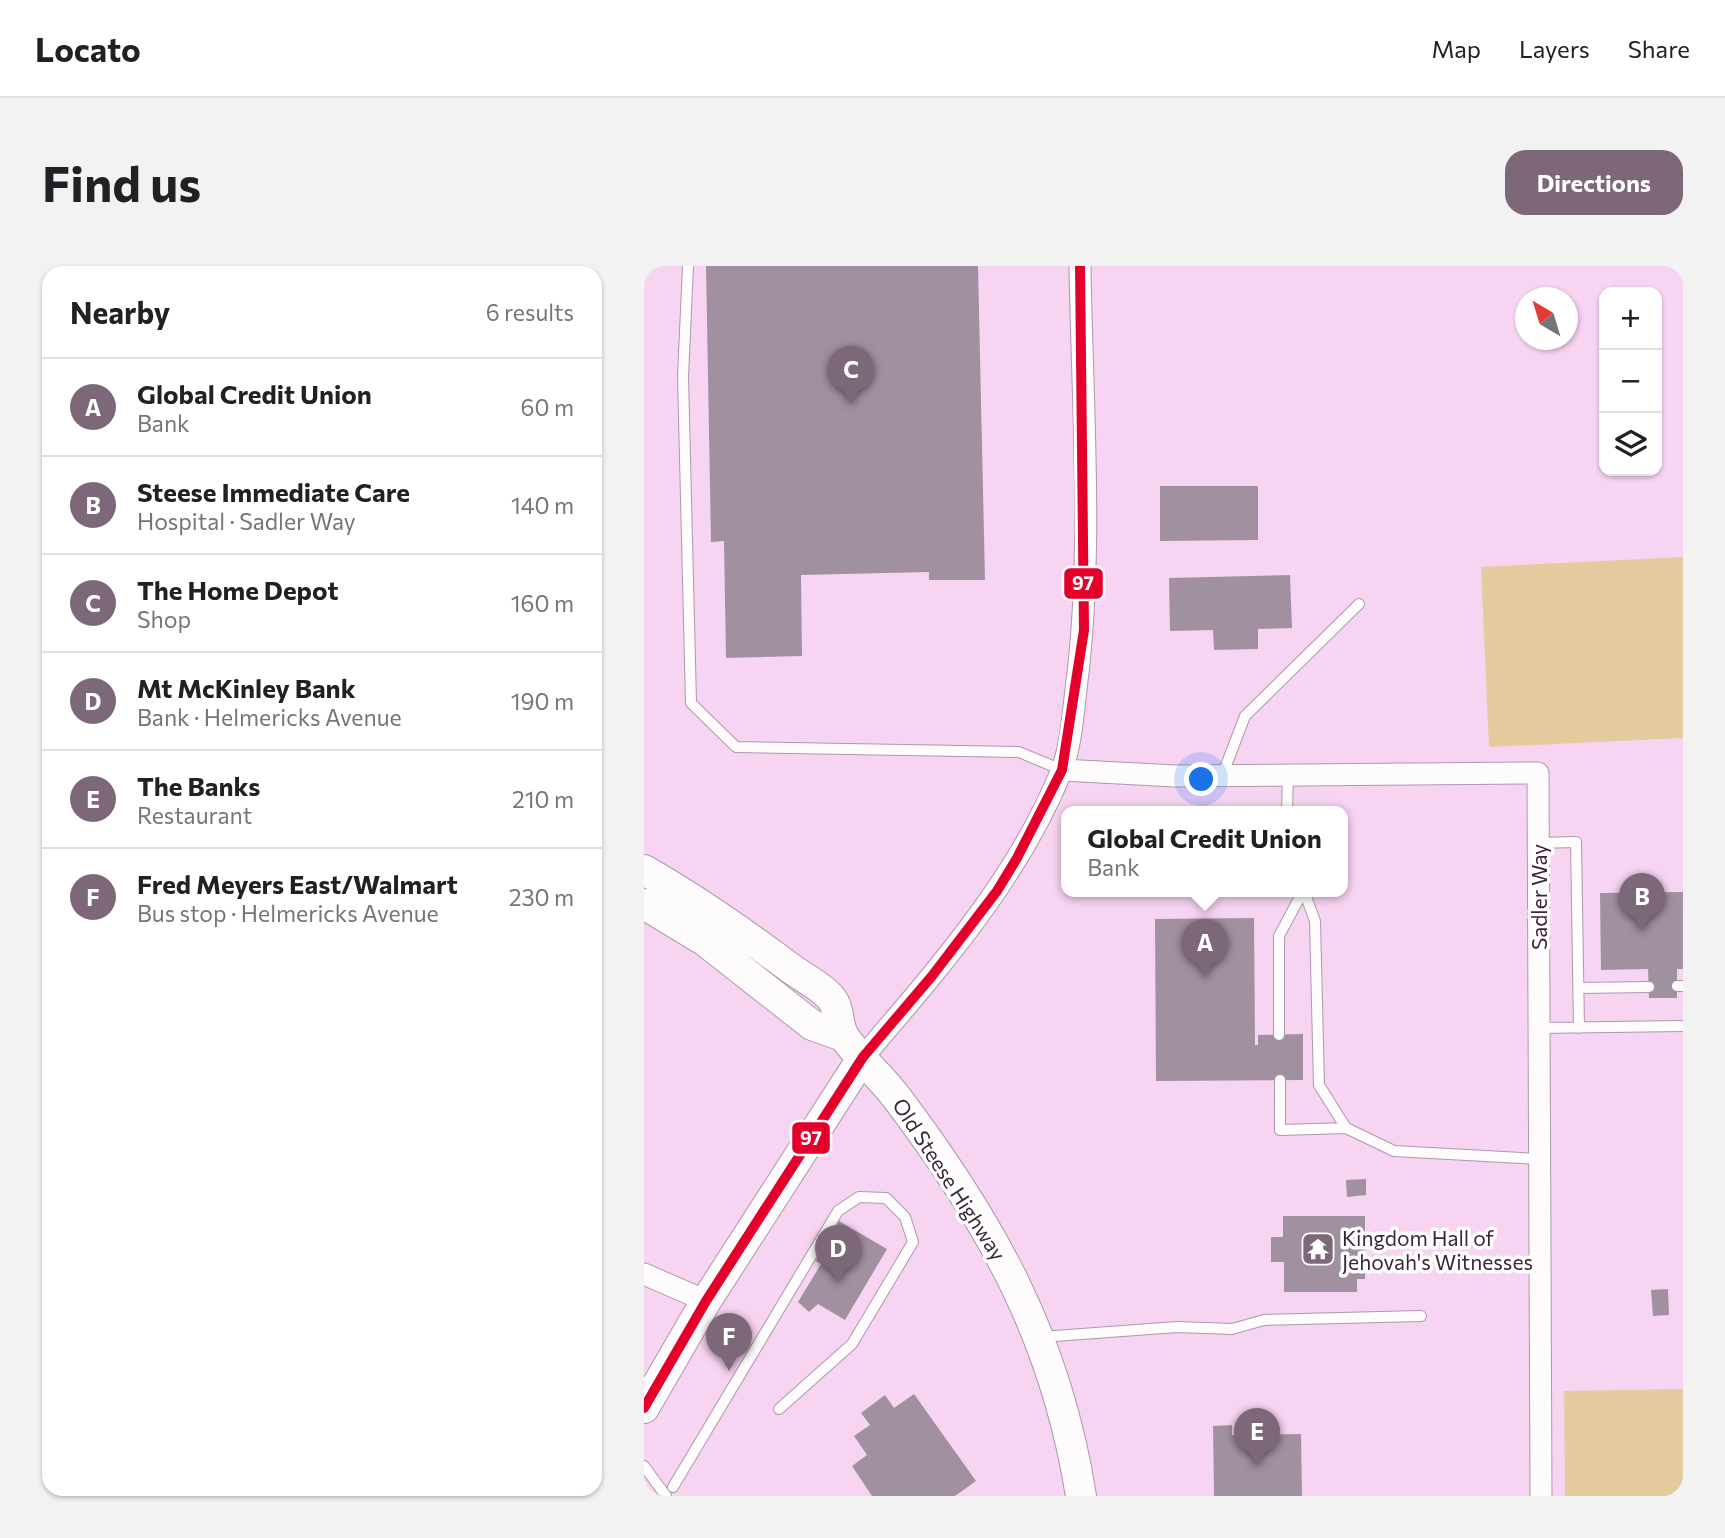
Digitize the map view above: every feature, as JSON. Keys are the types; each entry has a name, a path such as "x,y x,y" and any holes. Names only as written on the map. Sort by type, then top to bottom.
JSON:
{"main road":[{"name":"Old Steese Highway","path":"644,870 746,935 833,1000 853,1047 895,1094 965,1194 1014,1278 1041,1337 1062,1403 1082,1496"},
{"name":"Old Steese Highway","path":"644,904 705,941 811,1025 853,1047"},
{"path":"644,1408 853,1047"}],"street":[{"path":"853,1047 932,976 996,891 1023,847 1062,770 1084,630 1080,266"},
{"name":"Sadler Way","path":"1062,770 1222,776 1538,773 1541,1496"},
{"path":"646,1281 706,1301"}],"lane":[{"path":"688,266 683,376 691,703 736,747 1019,752 1062,770"},
{"path":"1222,776 1245,716 1359,604"},
{"path":"1287,806 1288,775"},
{"path":"1538,843 1576,842 1579,1028"},
{"path":"1279,1035 1279,936 1301,897"},
{"path":"1306,897 1315,921 1319,1085 1346,1128"},
{"path":"1580,988 1649,987"},
{"path":"1538,1028 1683,1026"},
{"path":"1280,1080 1280,1130 1346,1128 1394,1151 1539,1159"},
{"path":"644,1466 670,1491 838,1211 859,1197 886,1198 905,1217 913,1242 852,1344 779,1409"},
{"path":"1041,1337 1177,1327 1231,1329 1264,1320 1421,1316"}],"shaded area":[{"path":"644,266 1683,266 1683,1496 644,1496"},
{"path":"1683,557 1683,738 1489,747 1481,567"},
{"path":"1683,1389 1683,1496 1565,1496 1564,1391"}],"building":[{"path":"706,266 978,266 985,580 929,580 929,572 801,575 802,656 726,658 724,541 711,542"},
{"path":"1160,486 1258,486 1258,540 1160,541"},
{"path":"1290,575 1292,628 1258,629 1258,649 1214,650 1213,630 1170,631 1169,578"},
{"path":"1683,892 1683,969 1677,969 1677,998 1649,998 1648,969 1601,970 1600,893"},
{"path":"1254,918 1255,1045 1258,1045 1258,1035 1303,1034 1303,1080 1156,1081 1155,919"},
{"path":"1366,1179 1366,1195 1347,1197 1346,1180"},
{"name":"Kingdom Hall of Jehovah's Witnesses","path":"1283,1216 1365,1216 1365,1279 1357,1279 1357,1292 1284,1292 1284,1262 1271,1262 1271,1237 1283,1237"},
{"path":"839,1221 887,1249 845,1320 818,1304 809,1312 798,1302 821,1264 816,1261"},
{"path":"1668,1289 1669,1315 1653,1316 1651,1290"},
{"path":"914,1394 976,1481 955,1496 872,1496 852,1466 867,1455 854,1436 870,1425 861,1413 885,1395 894,1408"},
{"path":"1232,1425 1232,1435 1301,1434 1302,1496 1214,1496 1213,1426"}],"transit line":[{"name":"97","path":"644,1408 706,1301 863,1057 932,976 997,891 1062,770 1084,630 1080,266"}],"place":[{"name":"The Home Depot","path":"851,404"},
{"name":"Steese Immediate Care","path":"1642,931"},
{"name":"Global Credit Union","path":"1205,977"},
{"name":"Kingdom Hall of Jehovah's Witnesses","path":"1318,1249"},
{"name":"Mt McKinley Bank","path":"838,1283"},
{"name":"Fred Meyers East/Walmart","path":"729,1371"},
{"name":"The Banks","path":"1257,1466"}]}
